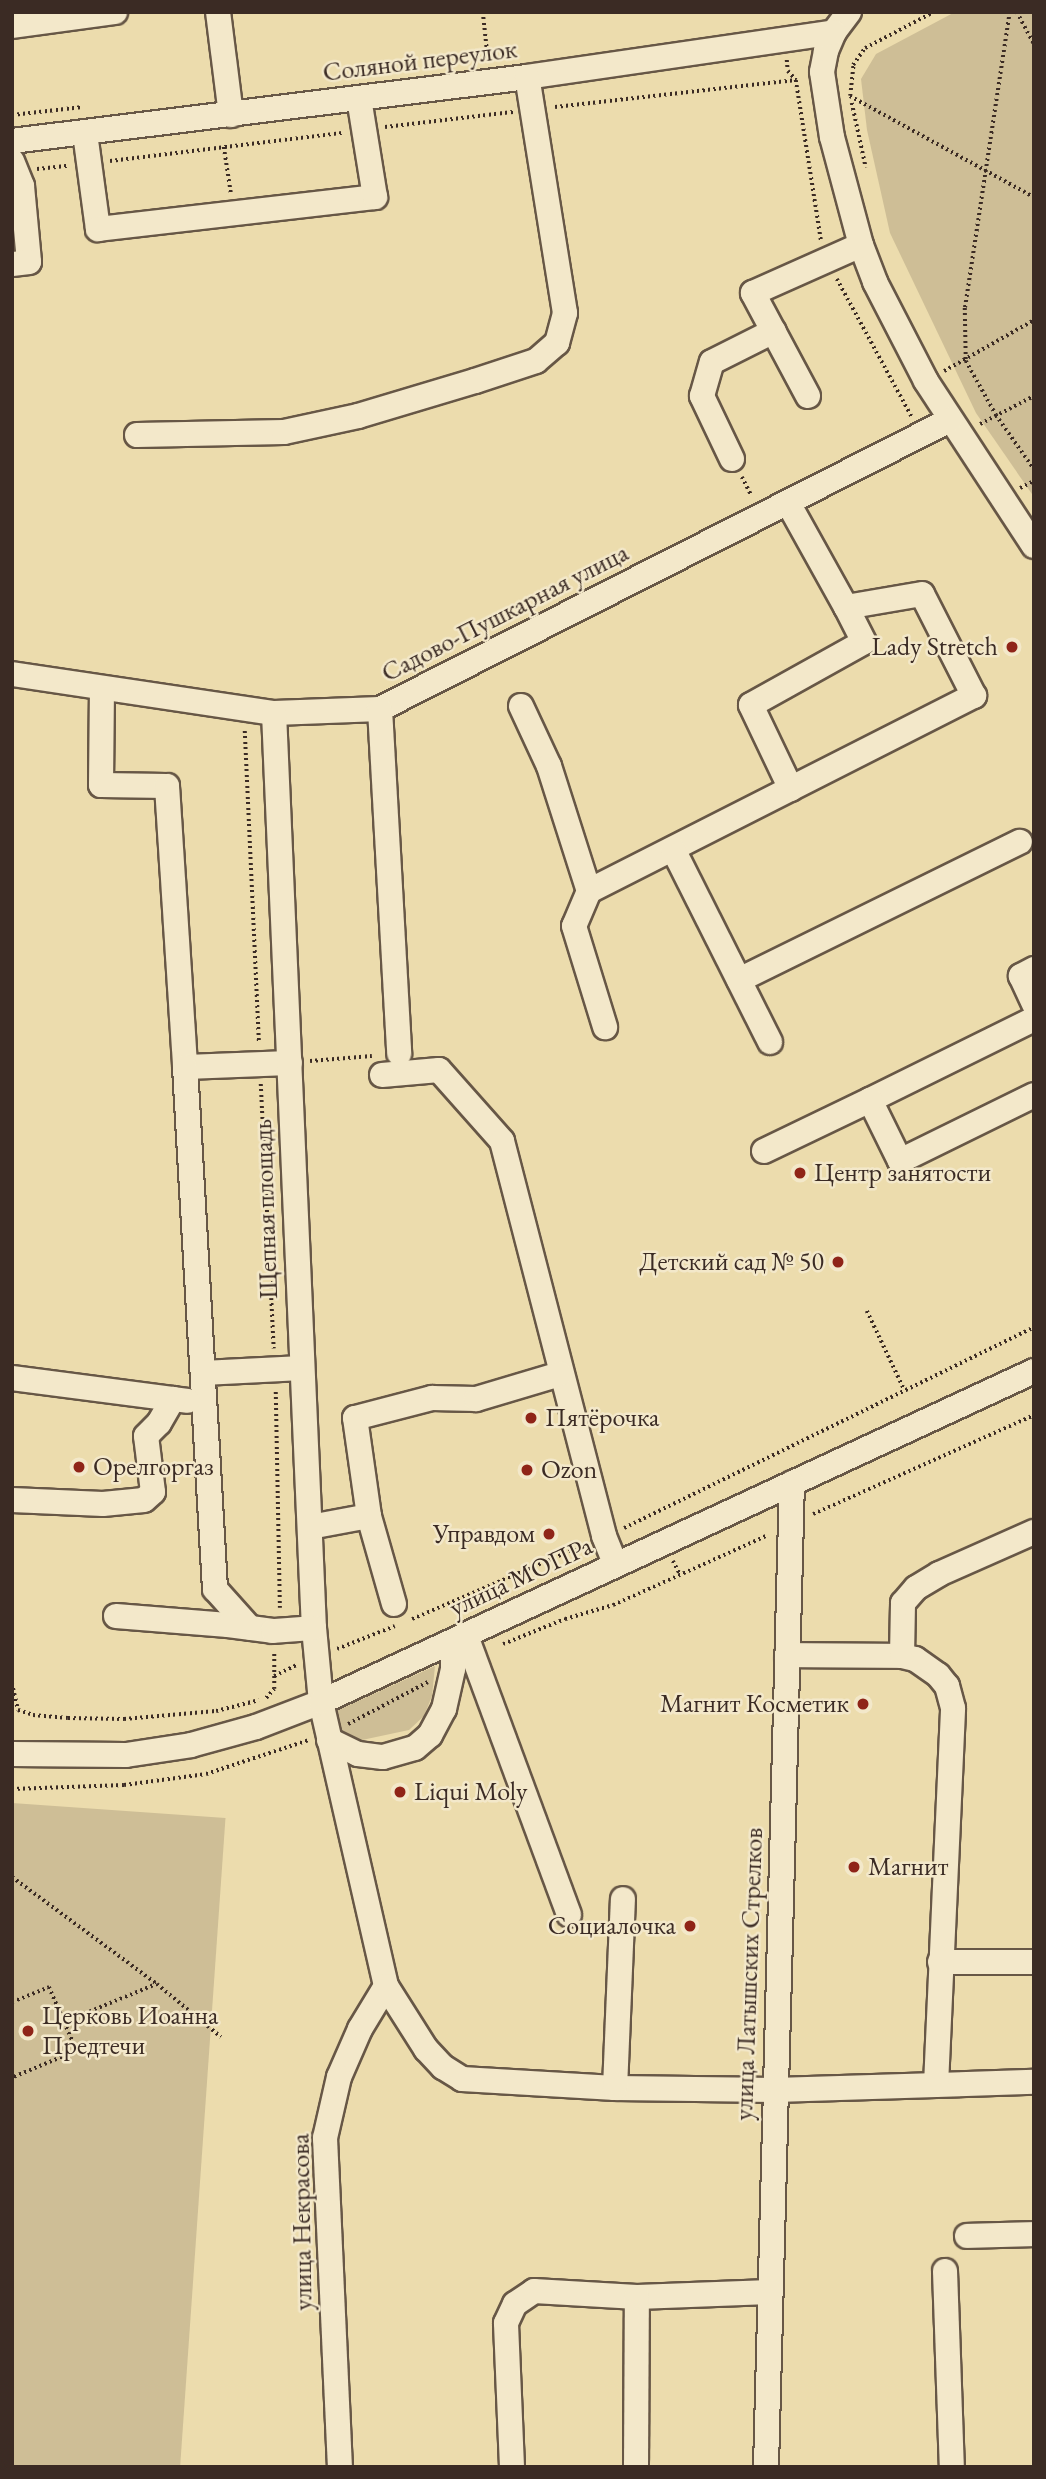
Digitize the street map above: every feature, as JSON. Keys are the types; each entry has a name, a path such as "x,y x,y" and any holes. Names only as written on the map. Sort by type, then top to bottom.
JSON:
{"street":[{"path":"12,26 115,12"},
{"path":"218,12 232,115"},
{"path":"849,12 830,22 822,72 832,137 861,245 875,282 939,378 950,420 1034,546"},
{"name":"Соляной переулок","path":"12,141 527,77 830,22"},
{"path":"137,435 284,432 358,415 536,361 557,343 565,313 527,77"},
{"path":"85,133 98,229 375,197 359,98"},
{"path":"12,264 29,262 22,186 15,166"},
{"path":"808,396 754,293 861,245"},
{"path":"732,459 702,396 712,362 774,331"},
{"name":"Садово-Пушкарная улица","path":"12,674 274,713 380,709 950,420"},
{"path":"788,503 864,642 751,705 791,789"},
{"path":"605,1027 574,926 589,891 974,696 922,594 846,607"},
{"path":"102,688 101,785 167,786 215,1589 268,1631"},
{"path":"521,706 549,766 589,891"},
{"path":"380,709 399,1053"},
{"name":"Щепная площадь","path":"274,713 314,1628 321,1702"},
{"path":"739,980 1020,842"},
{"path":"673,849 770,1042"},
{"path":"1034,969 1021,976 1034,1004"},
{"path":"764,1151 1034,1019"},
{"path":"185,1067 290,1063"},
{"path":"382,1075 439,1070 502,1141 560,1374 604,1536 616,1565"},
{"path":"870,1100 900,1161 1034,1095"},
{"path":"204,1373 302,1368"},
{"name":"улица МОПРа","path":"12,1754 125,1755 191,1745 256,1727 464,1645 616,1565 1034,1371"},
{"path":"394,1604 369,1516 355,1418 432,1398 476,1399 560,1374"},
{"path":"12,1378 205,1404"},
{"path":"12,1500 103,1504 144,1500 153,1492 146,1436 159,1423 173,1399"},
{"name":"улица Латышских Стрелков","path":"766,2467 792,1483"},
{"path":"310,1527 369,1516"},
{"path":"902,1657 903,1604 916,1588 939,1574 1031,1537"},
{"path":"116,1616 268,1631 314,1628"},
{"path":"329,1737 358,1754 383,1757 415,1748 430,1735 444,1709 453,1670 464,1645"},
{"path":"464,1645 569,1915"},
{"path":"787,1655 915,1659 938,1675 947,1686 953,1708 936,2085"},
{"path":"321,1702 386,1986 426,2049 443,2067 462,2079 615,2088 775,2090 1034,2082"},
{"path":"615,2088 623,1899"},
{"path":"940,1962 1034,1962"},
{"name":"улица Некрасова","path":"340,2467 326,2138 340,2077 360,2029 386,1986"},
{"path":"967,2236 1034,2234"},
{"path":"945,2271 952,2467"},
{"path":"512,2467 506,2323 515,2304 534,2291 637,2297 770,2292"},
{"path":"636,2467 637,2297"}],"path":[{"path":"483,12 492,82"},
{"path":"867,173 850,96 853,65 865,48 934,12"},
{"path":"1010,12 984,169 965,308 966,361 996,415 1034,469"},
{"path":"1017,12 1034,44"},
{"path":"15,166 89,163 796,80"},
{"path":"850,96 1034,197"},
{"path":"223,147 234,214"},
{"path":"901,394 939,378 1034,320"},
{"path":"938,359 939,378"},
{"path":"975,427 1034,396"},
{"path":"732,459 762,516"},
{"path":"1011,479 1023,497"},
{"path":"1018,489 1034,481"},
{"path":"12,1683 18,1710 33,1715 124,1719 216,1711 265,1699 274,1689 268,1631 275,1370 244,709"},
{"path":"290,1063 399,1053"},
{"path":"867,1311 904,1389"},
{"path":"274,1676 604,1536 1034,1327"},
{"path":"464,1645 613,1605 1034,1415"},
{"path":"12,1789 124,1785 206,1774 329,1737 453,1670"},
{"path":"12,1877 157,1984 221,2036"},
{"path":"64,2022 157,1984"},
{"path":"12,2002 49,1987 77,2050 12,2077"}],"shaded area":[{"path":"955,12 1034,12 1034,497 976,413 890,233 867,130 861,79 876,54"},
{"path":"435,1666 432,1696 424,1716 409,1730 362,1740 339,1734 334,1712"},
{"path":"12,1803 225,1818 180,2467 12,2467"}],"place":[{"name":"Lady Stretch","path":"1012,647"},
{"name":"Центр занятости","path":"800,1173"},
{"name":"Детский сад № 50","path":"838,1262"},
{"name":"Пятёрочка","path":"531,1418"},
{"name":"Орелгоргаз","path":"79,1467"},
{"name":"Ozon","path":"527,1470"},
{"name":"Управдом","path":"549,1534"},
{"name":"Магнит Косметик","path":"863,1704"},
{"name":"Liqui Moly","path":"400,1792"},
{"name":"Магнит","path":"854,1867"},
{"name":"Социалочка","path":"690,1926"},
{"name":"Церковь Иоанна Предтечи","path":"28,2031"}]}
